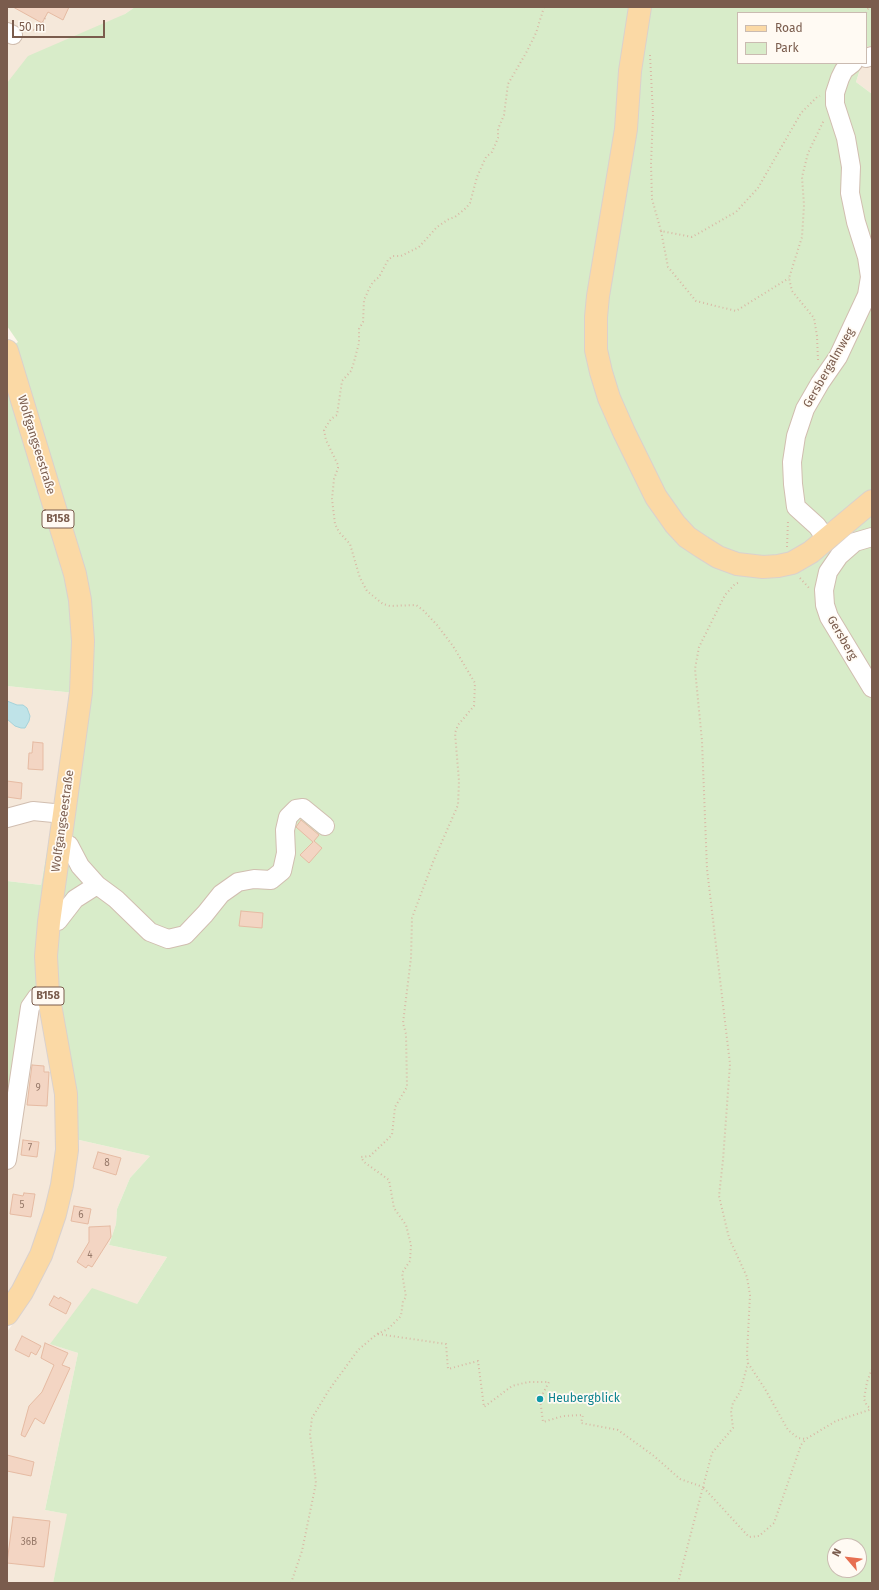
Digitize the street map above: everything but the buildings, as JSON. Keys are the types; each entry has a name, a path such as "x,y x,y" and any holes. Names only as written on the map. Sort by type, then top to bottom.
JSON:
{"main road":[{"path":"640,7 632,50 626,129 604,258 595,322 596,350 601,372 609,398 624,432 669,517 684,534 702,547 718,557 737,564 755,567 785,565 801,558 827,540 872,501"},
{"name":"Wolfgangseestraße","path":"7,352 75,574 80,600 83,641 81,692 46,956 48,993 66,1094 67,1150 62,1185 55,1214 41,1255 22,1292 7,1314"}],"street":[{"path":"835,93 844,70 852,64"},
{"name":"Gersbergalmweg","path":"827,540 817,526 796,507 792,484 793,457 796,436 805,409 847,341 867,295 870,277 867,257 856,222 850,193 851,168 846,138 835,104 835,93"},
{"name":"Gersberg","path":"872,537 855,542 844,550 832,564 824,583 825,605 829,617 872,688"},
{"path":"60,842 69,845 80,866 97,885 116,899 150,932 168,939 185,935 221,894 238,882 254,879 271,880 282,871 286,853 284,830 288,817 296,809 303,808 325,826"},
{"path":"7,818 33,811 64,814"},
{"path":"50,922 58,921 75,899 97,885"},
{"path":"7,1160 30,1007 37,997 48,993"}],"path":[{"path":"290,1583 302,1551 316,1483 310,1434 312,1418 329,1390 358,1350 377,1334 388,1328 401,1316 403,1301 406,1298 402,1273 410,1261 411,1245 406,1225 394,1208 389,1180 364,1162 361,1157 370,1156 392,1135 395,1107 407,1087 406,1034 403,1023 411,958 412,918 433,862 458,805 459,780 455,733 458,725 474,706 475,683 453,646 438,625 422,610 416,605 390,606 383,604 368,591 360,578 350,544 339,532 335,524 332,499 334,479 338,465 326,440 324,430 331,419 336,415 342,381 351,371 354,362 359,343 359,329 362,322 364,300 370,287 379,277 388,260 393,256 401,256 419,247 437,227 448,219 455,217 470,203 476,177 486,157 492,152 498,138 498,129 504,114 508,84 536,33 544,7"},
{"path":"15,31 38,32 45,18"},
{"path":"649,50 651,57 653,114 651,164 652,199 661,231 668,267 696,301 736,311 789,278"},
{"path":"661,231 692,237 736,212 758,188 800,113 817,97 835,93"},
{"path":"820,383 817,336 814,318 792,291 789,278 802,237 804,205 802,177 808,153 826,116"},
{"path":"785,565 790,573 802,580 817,600 825,605"},
{"path":"678,1583 712,1453 733,1428 731,1411 733,1403 740,1392 748,1363 749,1284 742,1262 727,1232 719,1196 730,1064 707,869 702,741 695,669 699,647 725,595 735,584 745,581"},
{"path":"377,1334 446,1344 448,1369 478,1361 484,1407 512,1386 528,1382 549,1382 540,1399 543,1422 563,1416 583,1415 581,1423 618,1430 654,1456 680,1479 703,1487 749,1536 758,1536 774,1523 799,1452 806,1439 836,1421 872,1409"},
{"path":"748,1363 765,1389 788,1430 794,1437 806,1439"},
{"path":"872,1369 867,1382 864,1399 868,1406 872,1409"}],"shaded area":[{"path":"7,7 135,7 7,83"},
{"path":"868,46 872,46 872,94 856,82 862,64 867,64"},
{"path":"7,686 75,693 41,885 7,881"},
{"path":"39,1006 53,1069 58,1135 52,1190 30,1255 7,1296 7,1132"},
{"path":"75,1139 150,1156 130,1178 117,1209 116,1224 109,1245 167,1257 137,1304 51,1344 78,1353 45,1510 68,1514 53,1583 7,1583 7,1332 26,1305"}],"green space":[{"path":"135,7 872,7 872,46 868,46 867,49 867,12 737,12 737,64 862,64 856,82 872,94 872,1583 53,1583 67,1514 45,1510 78,1353 50,1344 92,1288 137,1304 167,1257 109,1245 116,1224 117,1209 130,1178 150,1156 75,1139 53,1069 39,1006 7,1132 7,881 41,885 75,693 7,686 7,349 18,342 7,326 7,83 28,56 125,14"}],"water":[{"path":"7,701 17,705 23,705 27,708 30,716 25,728 15,726 7,719"}],"place":[{"name":"Heubergblick","path":"540,1399"}]}
